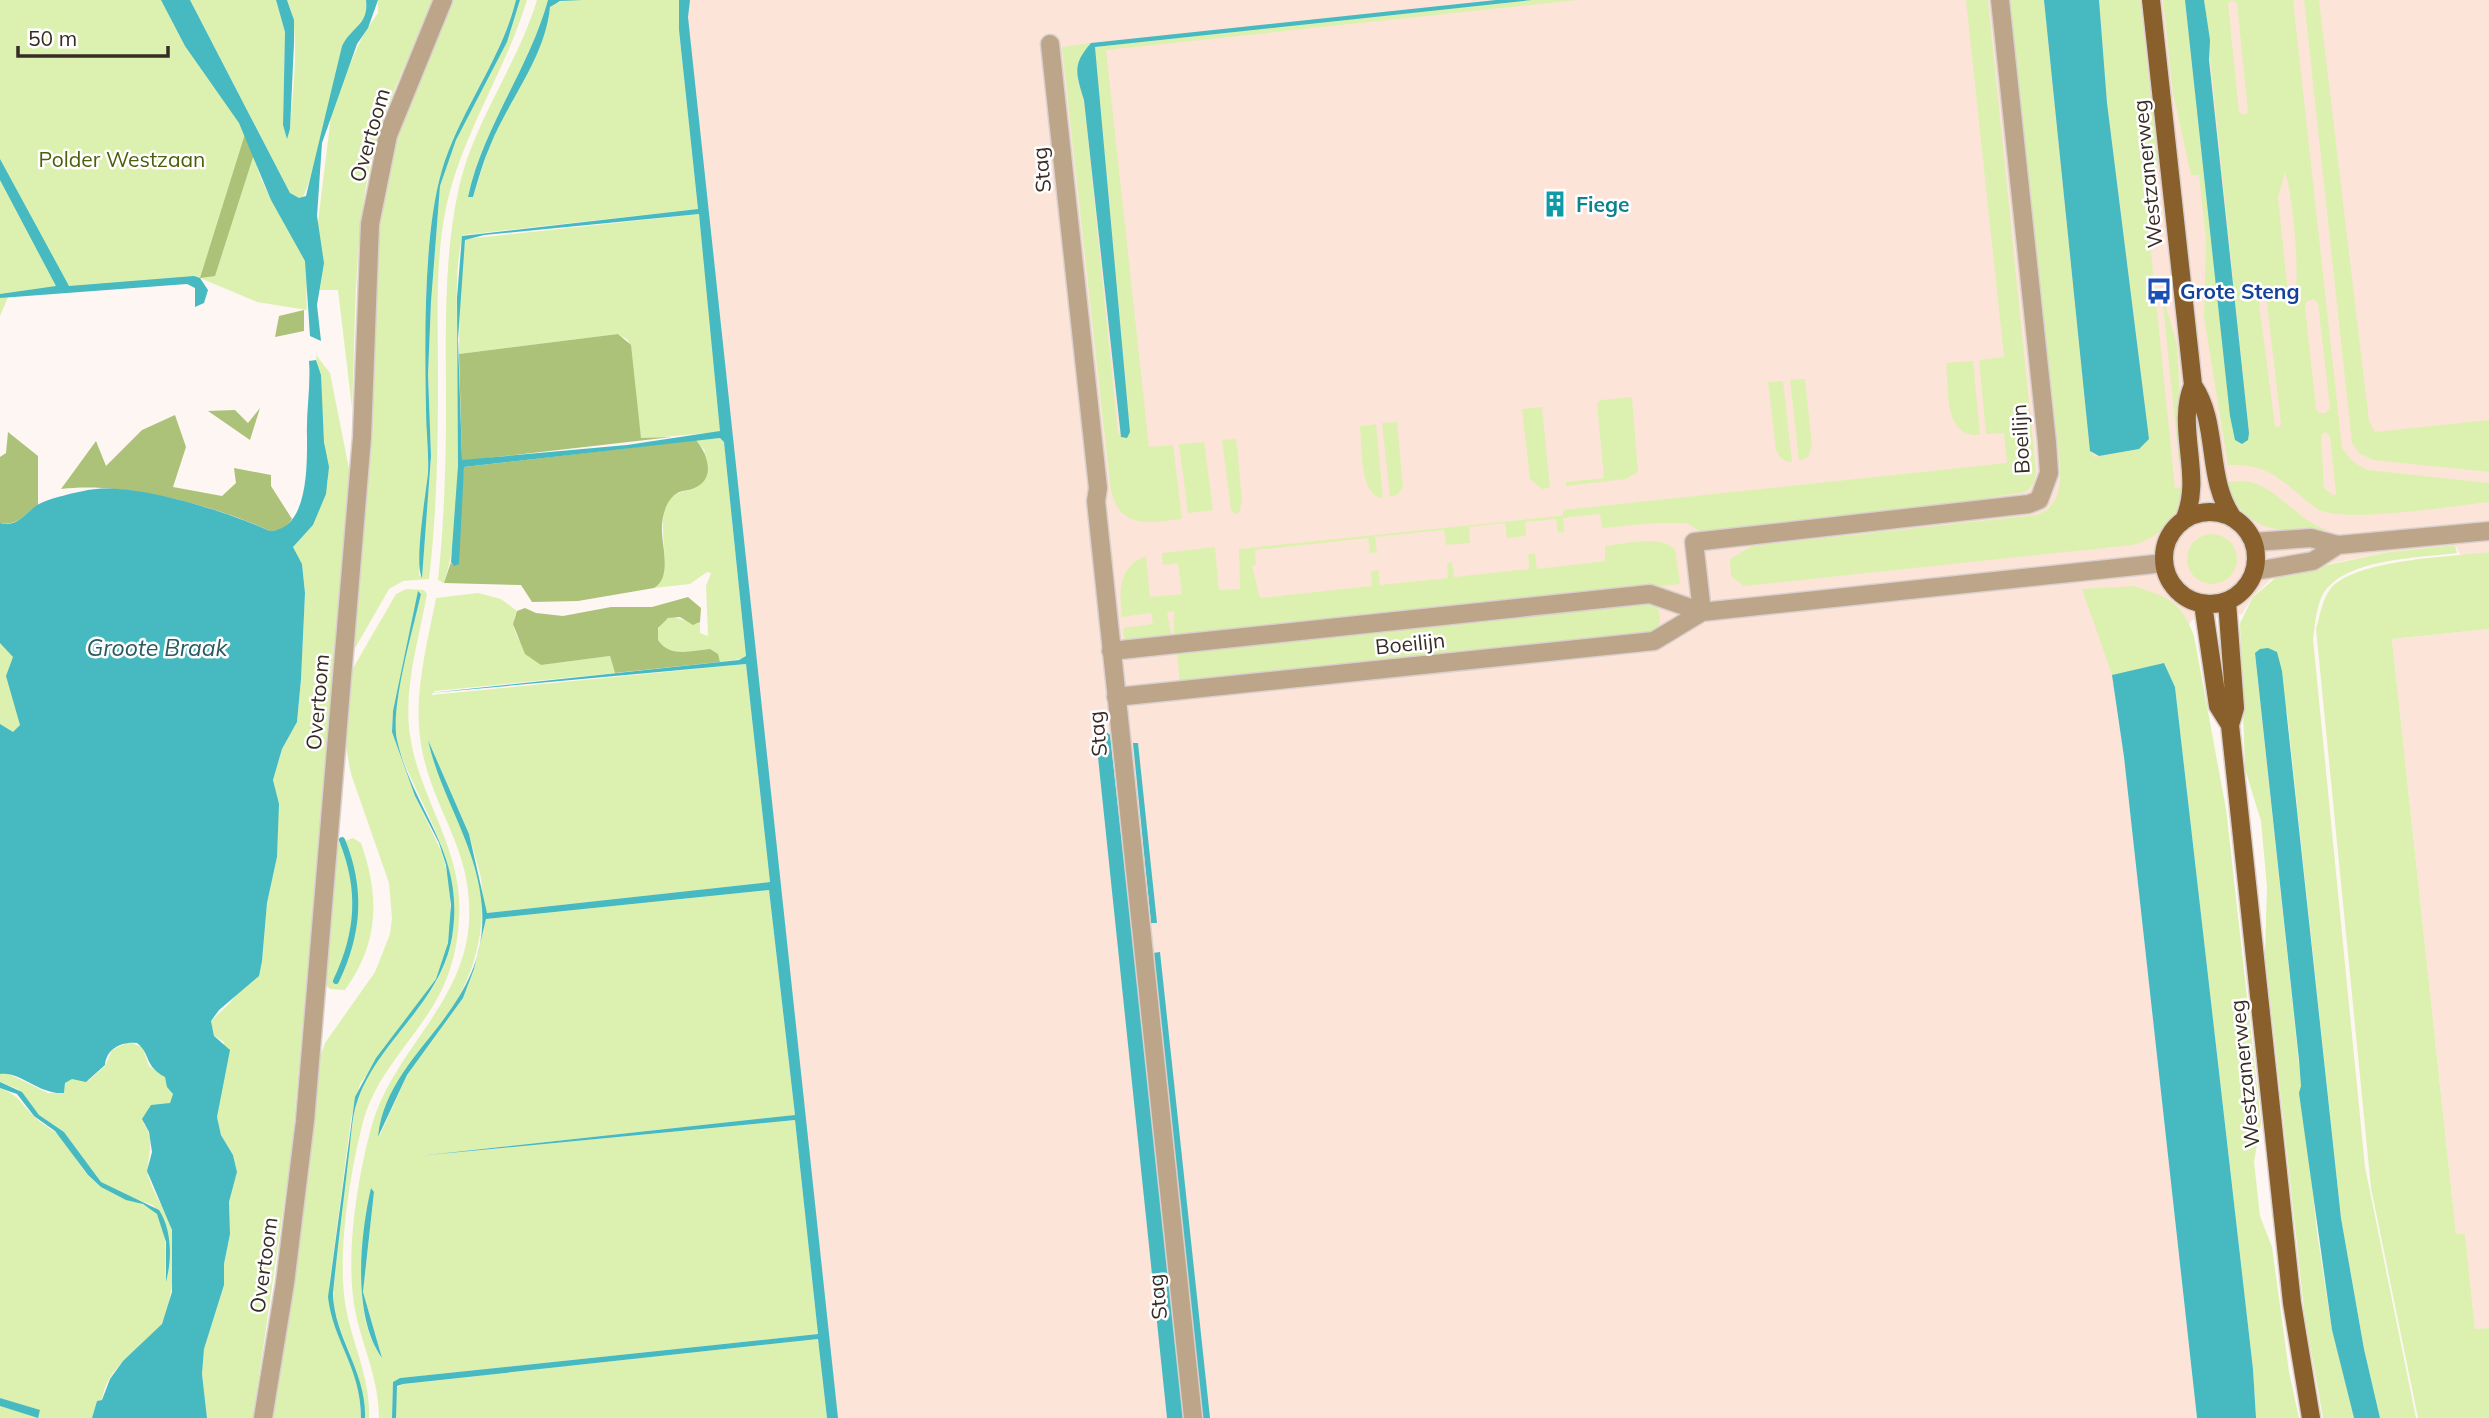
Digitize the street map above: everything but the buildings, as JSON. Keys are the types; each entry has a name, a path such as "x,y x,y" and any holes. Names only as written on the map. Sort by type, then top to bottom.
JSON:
{"main road":[{"name":"Westzanerweg","path":"2151,0 2193,385 2204,401 2217,487 2233,518"},
{"name":"Westzanerweg","path":"2184,520 2192,500 2186,402 2193,385"},
{"path":"2204,512 2233,518 2242,524 2254,542 2255,571 2245,590 2227,602 2203,604 2191,601 2173,585 2164,563 2168,539 2184,520 2204,512"},
{"name":"Westzanerweg","path":"2227,602 2235,708 2230,724 2289,1276 2311,1418"},
{"name":"Westzanerweg","path":"2203,604 2218,706 2230,724"}],"street":[{"name":"Overtoom","path":"263,1418 286,1269 304,1121 362,437 370,224 388,135 443,0"},
{"name":"Boeilijn","path":"1702,612 1694,542 2029,504 2039,500 2049,473 2048,443 2000,0"},
{"name":"Stag","path":"1050,44 1098,488 1096,501 1111,651 1193,1418"},
{"path":"2254,542 2311,538 2338,545 2489,531"},
{"path":"2255,571 2313,561 2338,545"},
{"name":"Boeilijn","path":"1116,697 1654,640 1702,612 2164,563"},
{"name":"Boeilijn","path":"1111,651 1650,594 1702,612"}],"shaded area":[{"path":"685,0 2489,0 2489,552 2461,556 2455,545 2389,552 2302,569 2270,580 2253,597 2242,614 2192,620 2164,663 2113,675 2197,1418 832,1418"},
{"path":"2489,629 2489,1328 2475,1330 2465,1234 2456,1235 2392,639"}],"green space":[{"name":"Polder Westzaan","path":"0,0 173,0 257,145 256,158 265,188 305,260 307,310 257,302 200,278 9,295 0,316"},
{"path":"190,0 276,0 285,32 283,125 287,136 290,129 295,45 292,13 287,0 366,0 363,20 342,46 317,152 302,198 295,198 290,193"},
{"path":"378,0 434,0 400,75 373,153 362,216 356,280 352,408 338,290 319,290 317,230 331,116 339,88 364,33 378,13"},
{"path":"453,0 516,0 499,47 445,161 432,220 426,326 428,468 419,575 422,577 431,456 428,373 431,302 440,186 456,140 507,42 520,0 527,0 518,27 461,158 445,213 438,274 438,428 429,579 403,581 389,589 354,650 371,438 378,244 382,204 399,132"},
{"path":"537,0 548,0 540,25 484,146 468,197 473,197 490,144 552,4 566,0 679,0 679,30 698,209 463,235 457,283 458,493 451,556 444,583 438,580 445,474 446,300 453,219 473,143 518,48"},
{"path":"1532,0 1577,0 1106,50 1149,447 1173,445 1182,519 1145,522 1126,516 1114,499 1110,484 1062,47 1091,43 1078,63 1078,80 1084,100 1118,433 1123,438 1130,432 1095,47"},
{"path":"1966,0 1988,0 2036,471 2034,483 2026,492 1949,504 1701,532 1687,523 1602,528 1600,514 1563,518 1564,532 1558,533 1556,519 1525,522 1526,536 1507,538 1505,523 1469,527 1470,543 1446,545 1444,530 1375,537 1377,552 1370,553 1368,538 1255,550 1256,565 1252,566 1260,598 1372,586 1371,571 1378,570 1380,585 1448,578 1447,563 1452,562 1454,577 1529,569 1528,554 1535,553 1537,569 1605,561 1605,546 1642,541 1660,542 1675,549 1680,584 1174,639 1174,611 1167,612 1172,639 1125,644 1123,628 1153,624 1151,613 1122,617 1121,608 1121,589 1125,573 1137,560 1146,556 1150,597 1182,594 1178,563 1163,565 1162,553 1215,547 1219,590 1240,589 1239,549 1559,516 1563,515 1563,510 2007,463 2004,433 1986,434 1979,360 2004,357"},
{"path":"2008,0 2044,0 2090,451 2095,457 2139,449 2149,439 2107,103 2099,0 2140,0 2158,160 2156,230 2149,232 2175,488 2185,487 2178,507 2160,531 2132,545 1744,586 1731,576 1730,559 1752,546 2036,515 2045,511 2056,498 2060,480 2059,453"},
{"path":"2163,0 2185,0 2235,440 2249,433 2204,0 2232,0 2293,0 2342,448 2352,461 2367,470 2489,483 2489,502 2403,512 2336,514 2316,508 2268,472 2251,466 2228,465 2204,317 2206,240 2199,175 2191,175 2173,93","holes":["2232,0 2237,4 2248,112 2245,115 2239,112 2228,3","2285,173 2295,238 2297,277 2293,299 2288,294 2278,197","2263,299 2267,303 2281,424 2279,427 2275,426 2259,304","2314,299 2318,304 2330,408 2325,413 2319,413 2316,408 2306,302","2325,432 2330,436 2336,493 2334,496 2324,488 2321,435"]},
{"path":"2304,0 2319,0 2369,421 2375,432 2489,420 2489,472 2373,460 2359,453 2352,443"},
{"path":"245,134 254,154 215,276 200,278"},
{"path":"699,214 722,429 719,432 641,439 628,340 618,334 459,354 460,268 466,239"},
{"path":"2162,294 2177,344 2183,463 2179,464"},
{"path":"304,310 304,331 275,337 279,316"},
{"path":"618,334 631,345 641,438 672,437 462,461 459,354"},
{"path":"316,355 330,373 350,474 292,1149 253,1418 207,1418 202,1374 204,1349 224,1285 224,1264 230,1234 229,1202 237,1172 233,1155 221,1135 217,1117 224,1042 214,1036 211,1021 230,1003 262,961 267,903 277,857 278,804 273,780 282,749 297,722 301,679 305,592 302,564 293,547 313,525 328,481"},
{"path":"1973,361 1980,435 1968,434 1960,428 1950,410 1948,398 1946,363"},
{"path":"1805,379 1812,446 1808,457 1799,461 1790,380"},
{"path":"1783,381 1792,462 1782,459 1776,450 1768,382"},
{"path":"1632,397 1638,472 1626,479 1566,486 1566,482 1604,478 1597,404 1601,400"},
{"path":"1542,407 1550,488 1542,489 1530,479 1522,409"},
{"path":"260,408 250,440 208,411 235,410 248,423"},
{"path":"175,415 186,447 173,487 222,496 236,483 234,468 271,475 271,486 292,519 288,525 280,530 270,531 222,512 139,492 85,487 61,489 96,441 106,466 142,430"},
{"path":"1397,422 1403,487 1397,495 1390,497 1382,423"},
{"path":"1376,424 1383,498 1370,489 1363,468 1360,426"},
{"path":"8,432 38,456 38,505 16,521 6,524 0,523 0,457 6,453"},
{"path":"720,438 724,441 746,656 720,662 719,658 705,649 683,653 669,650 663,646 656,634 663,620 673,617 697,624 700,622 700,633 708,636 706,586 711,573 707,572 690,584 654,588 662,579 663,518 667,505 675,495 691,490 705,451 696,440"},
{"path":"1236,439 1242,498 1240,512 1234,514 1231,510 1222,440"},
{"path":"696,440 707,460 707,474 700,485 678,493 666,506 662,528 663,578 654,588 578,601 532,602 521,585 444,583 451,562 452,565 464,467"},
{"path":"1204,442 1213,510 1188,513 1179,444"},
{"path":"2244,481 2267,489 2307,520 2329,530 2280,529 2255,521 2244,513 2234,500 2225,482"},
{"path":"2212,534 2230,541 2237,559 2230,577 2212,584 2194,577 2187,559 2194,541"},
{"path":"2455,545 2457,553 2383,562 2346,574 2332,583 2322,596 2313,639 2365,1167 2416,1418 2380,1418 2364,1349 2341,1218 2287,712 2255,653 2317,1232 2332,1330 2354,1418 2323,1418 2305,1318 2265,953 2267,887 2261,821 2245,769 2240,623 2253,597 2279,575 2389,552"},
{"path":"2489,552 2489,629 2392,639 2456,1234 2465,1234 2475,1329 2489,1328 2489,1418 2418,1418 2371,1188 2316,629 2328,592 2344,578 2383,565"},
{"path":"2135,586 2172,602 2184,615 2194,636 2226,809 2261,1122 2254,1162 2260,1216 2272,1247 2289,1372 2299,1418 2256,1418 2253,1369 2175,687 2164,663 2112,675 2082,589"},
{"path":"406,589 424,590 427,594 410,682 408,718 422,781 455,870 459,893 457,939 450,970 437,999 375,1091 362,1126 353,1165 344,1232 343,1274 346,1310 369,1402 369,1418 365,1418 361,1390 335,1312 334,1297 341,1208 354,1118 357,1102 379,1058 425,1000 438,979 448,955 453,929 453,891 445,856 400,753 397,740 399,688 421,594 419,591 393,711 392,732 415,796 442,853 449,879 451,919 446,954 436,979 360,1084 351,1119 329,1288 334,1323 359,1386 361,1418 271,1418 300,1241 320,1057 325,1043 375,972 390,934 392,918 389,883 351,774 346,747 352,670 396,594"},
{"path":"478,593 501,599 517,611 514,619 516,634 541,665 610,656 615,673 435,691 431,695 746,664 770,882 484,912 481,878 469,834 428,740 437,769 473,855 482,901 481,924 471,969 462,991 451,1011 392,1092 379,1137 407,1075 463,998 474,969 486,919 769,890 795,1115 418,1156 795,1120 818,1334 400,1378 393,1382 392,1418 379,1418 374,1378 356,1315 351,1270 361,1169 382,1098 455,978 464,951 469,922 469,897 460,855 429,777 420,735 421,676 436,598","holes":["371,1188 374,1194 363,1292 382,1358 365,1319 362,1297 363,1252"]},
{"path":"688,597 701,608 700,622 693,625 680,617 668,618 658,628 658,640 669,650 689,652 710,649 718,654 720,662 615,673 610,656 541,665 525,654 513,624 517,611 525,608 536,613 563,616 611,607 652,607"},
{"path":"1652,601 1660,617 1655,633 1180,685 1177,650"},
{"path":"0,628 15,657 10,667 11,674 34,733 0,738"},
{"path":"353,838 361,843 367,863 373,919 365,955 345,990 330,989 325,984 337,844"},
{"path":"129,1042 142,1047 149,1066 165,1077 173,1094 170,1103 143,1123 150,1137 149,1179 169,1222 173,1238 172,1281 167,1311 157,1331 116,1369 109,1379 102,1400 97,1401 92,1418 0,1418 0,1406 37,1417 40,1411 0,1398 0,1088 17,1098 62,1138 81,1167 100,1186 146,1206 158,1216 165,1239 166,1278 168,1275 168,1235 162,1215 152,1205 124,1195 101,1182 64,1132 39,1115 18,1089 0,1082 0,1074 7,1073 48,1093 64,1093 65,1083 74,1078 88,1081 105,1066 112,1050"},
{"path":"818,1339 827,1418 396,1418 396,1388 403,1384"}],"water":[{"path":"161,0 190,0 290,193 299,198 306,196 342,46 365,15 366,0 378,0 368,28 357,44 322,143 317,216 324,263 317,305 321,341 310,336 305,261 271,200 239,123 185,46"},
{"path":"276,0 287,0 294,20 290,129 287,139 283,125 285,32"},
{"path":"516,0 520,0 507,42 456,140 440,186 431,302 428,374 431,456 422,578 419,558 428,473 426,288 431,225 442,170 450,148 501,44"},
{"path":"548,0 582,0 560,1 550,7 547,26 534,61 490,146 473,197 468,197 484,146 530,50"},
{"path":"679,0 690,0 688,17 838,1418 827,1418 818,1339 403,1384 397,1386 396,1418 392,1418 393,1382 400,1378 818,1334 795,1120 418,1156 795,1115 769,890 486,919 480,944 482,908 474,864 441,782 428,740 469,834 487,913 770,882 746,664 430,693 739,660 746,656 724,442 720,438 464,467 459,564 454,566 451,562 458,466 457,298 462,236 698,209 679,30","holes":["699,214 720,431 627,445 462,460 458,339 465,240 484,235"]},
{"path":"1496,0 1532,0 1095,47 1130,432 1127,438 1121,437 1084,100 1077,68 1091,43"},
{"path":"2044,0 2099,0 2107,103 2149,439 2139,449 2099,456 2090,451"},
{"path":"2185,0 2204,0 2210,40 2209,60 2249,433 2248,440 2242,444 2235,440 2230,416"},
{"path":"0,159 69,286 194,276 200,278 208,290 204,303 195,307 195,288 187,284 0,298 0,294 56,286 0,180"},
{"name":"Groote Braak","path":"316,360 321,375 324,442 329,467 326,494 313,525 293,547 302,564 305,593 301,679 297,722 282,749 273,780 279,804 277,857 267,903 262,961 259,976 219,1010 211,1021 214,1036 230,1050 217,1117 221,1135 233,1155 237,1172 229,1202 230,1234 224,1264 224,1285 204,1349 202,1374 207,1418 92,1418 97,1401 102,1400 110,1379 123,1361 162,1324 172,1292 172,1230 147,1171 152,1152 149,1132 142,1119 151,1105 170,1103 173,1094 167,1087 165,1077 154,1069 137,1043 125,1043 115,1048 108,1055 105,1065 86,1082 72,1079 65,1083 64,1093 55,1093 15,1076 0,1074 0,724 13,732 20,725 6,676 13,657 0,643 0,523 18,521 35,506 52,499 107,488 180,500 230,515 270,531 283,528 299,508 306,478 309,361"},
{"path":"418,591 421,594 399,689 397,740 404,765 435,831 451,876 453,930 448,955 438,978 368,1077 354,1114 333,1294 339,1325 361,1386 365,1418 361,1418 357,1384 335,1328 328,1297 355,1097 376,1058 436,979 448,943 451,905 446,865 439,843 415,796 392,732 393,711"},
{"path":"2268,648 2277,652 2282,671 2341,1218 2364,1349 2380,1418 2354,1418 2332,1330 2299,1093 2299,1060 2255,653"},
{"path":"2164,663 2175,687 2253,1369 2256,1418 2197,1418 2124,757 2112,675"},
{"path":"1104,730 1110,735 1186,1418 1167,1418 1096,738"},
{"path":"1133,743 1138,743 1157,923 1151,923"},
{"path":"480,946 463,998 407,1075 378,1137 385,1106 399,1079 455,1004 470,976"},
{"path":"1160,952 1210,1418 1201,1418 1153,953"},
{"path":"0,1082 22,1092 39,1115 64,1132 101,1182 159,1210 170,1245 166,1282 166,1242 157,1214 143,1204 126,1200 101,1187 88,1175 55,1131 34,1116 17,1094 0,1088"},
{"path":"371,1188 374,1192 363,1292 382,1358 372,1341 362,1298 362,1252"},
{"path":"0,1398 40,1410 38,1418 0,1406"}],"waterway":[{"path":"336,981 349,946 355,911 353,876 342,840"}],"place":[{"name":"Fiege","path":"1555,204"},
{"name":"Grote Steng","path":"2159,291"}]}
